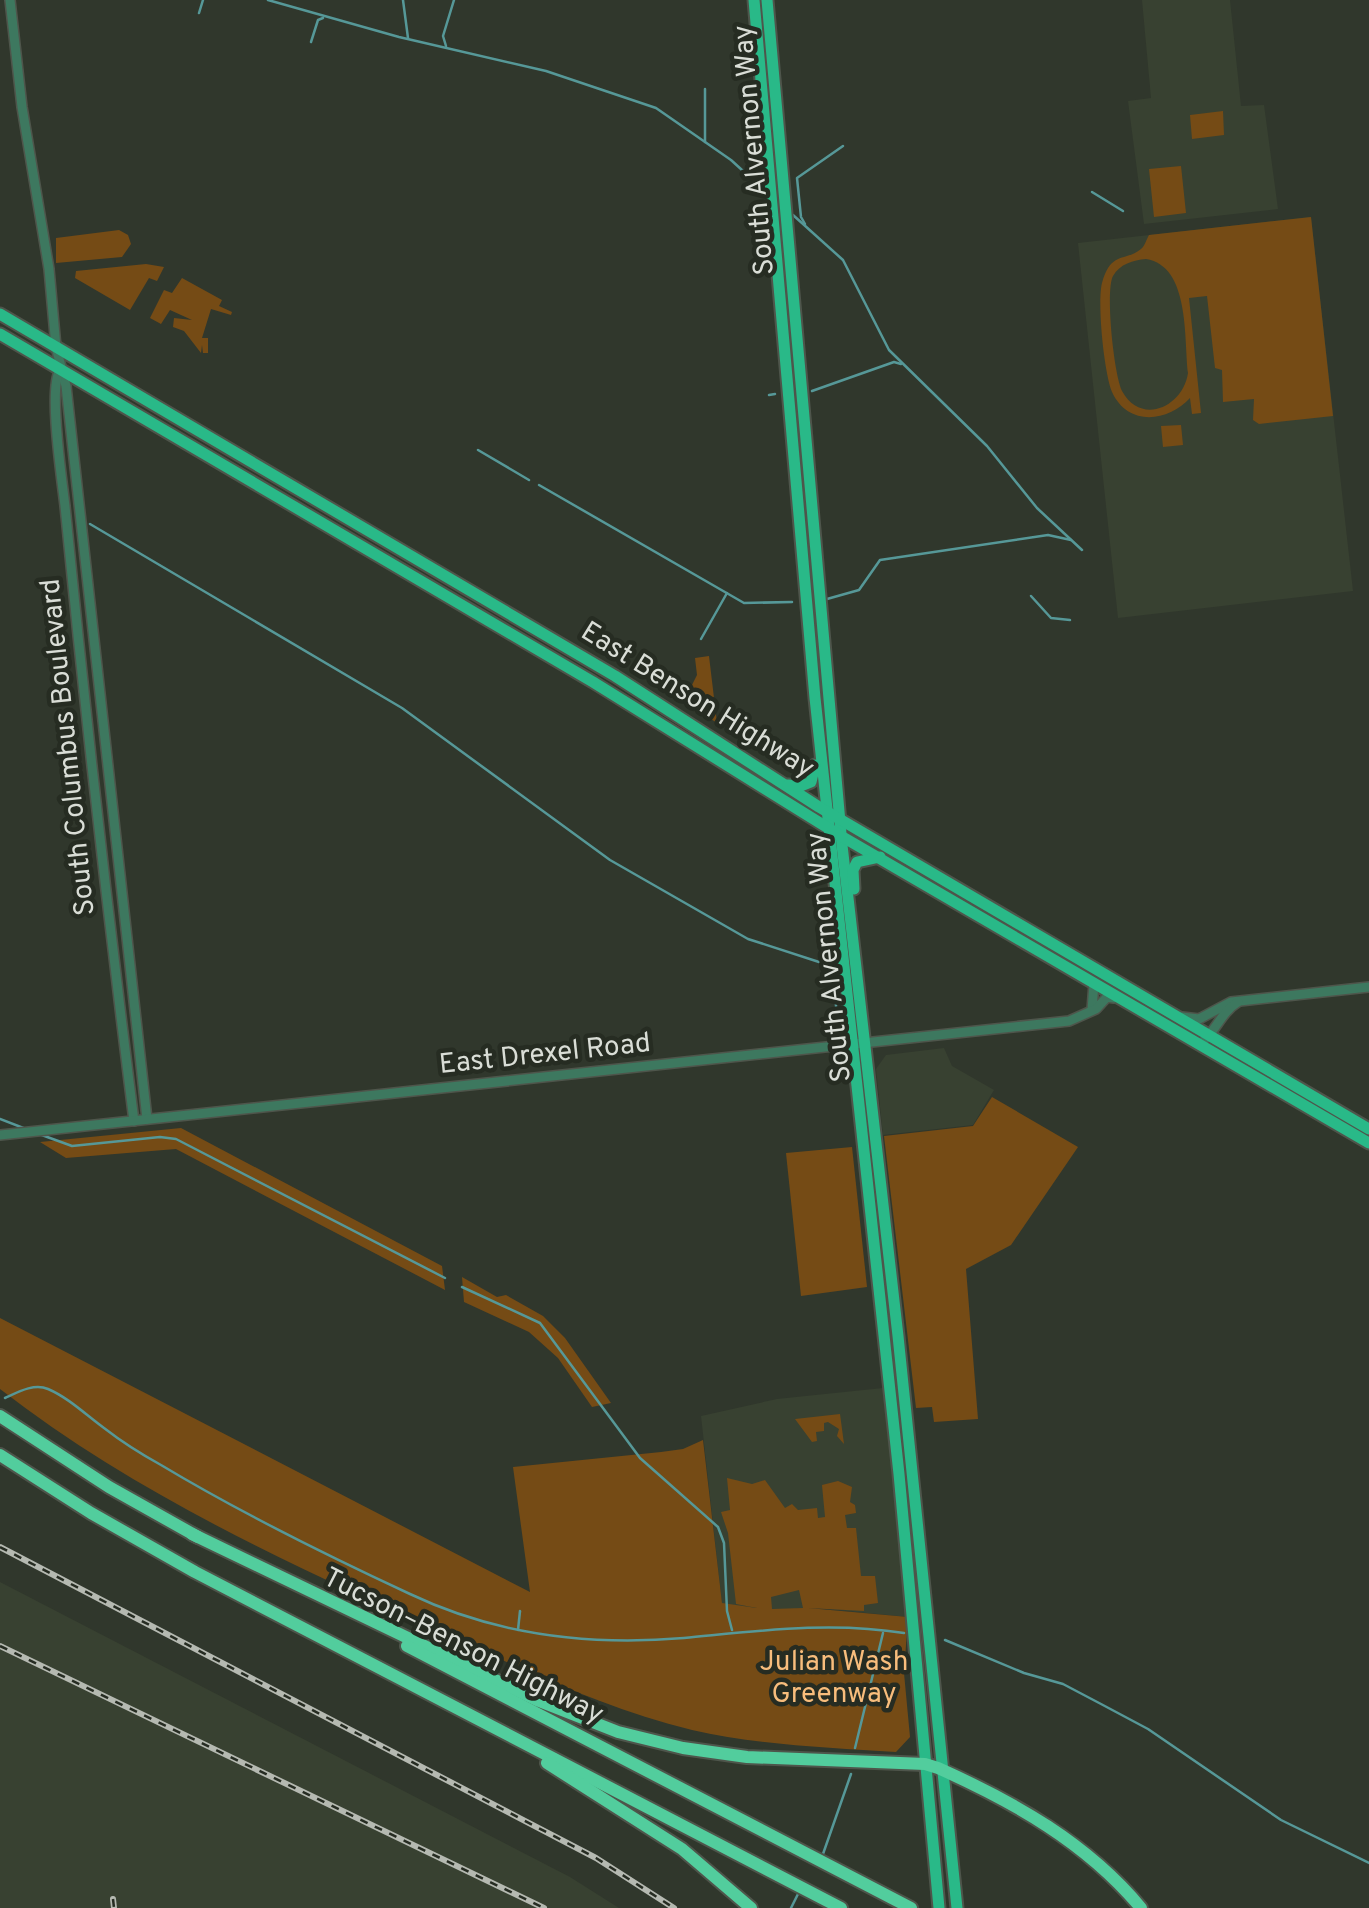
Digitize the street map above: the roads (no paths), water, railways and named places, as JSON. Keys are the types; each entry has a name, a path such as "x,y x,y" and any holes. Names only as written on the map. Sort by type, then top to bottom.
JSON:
{"highway":[{"name":"Tucson–Benson Highway","path":"0,1416 192,1534 911,1908"},
{"name":"Tucson–Benson Highway","path":"0,1454 181,1564 842,1908"},
{"path":"192,1534 542,1703 618,1732 683,1748 747,1757 925,1764 945,1771 1060,1833 1101,1865 1141,1908"},
{"path":"464,1712 664,1837 751,1908"}],"main road":[{"name":"South Alvernon Way","path":"754,0 814,691 945,1771 957,1908"},
{"name":"South Alvernon Way","path":"767,0 938,1908"},
{"name":"East Benson Highway","path":"0,314 614,676 827,812 1178,1017 1205,1040 1369,1144"},
{"name":"East Benson Highway","path":"0,334 593,682 841,836 1094,983 1369,1128"},
{"path":"783,784 801,786 814,777 814,691"},
{"path":"857,978 853,870 862,860 882,857"},
{"path":"986,919 981,912 986,908 997,910"}],"street":[{"name":"South Columbus Boulevard","path":"10,0 22,107 49,269 56,347 66,386 146,1120"},
{"name":"South Columbus Boulevard","path":"60,370 55,380 60,456 134,1121"},
{"path":"1092,1010 1094,983"},
{"path":"1178,1017 1199,1019 1222,1004 1240,1001 1369,987"},
{"name":"East Drexel Road","path":"0,1135 1069,1021 1107,997 1122,999"},
{"path":"1205,1040 1225,1012 1240,1001"}],"waterway":[{"path":"199,13 203,0"},
{"path":"268,0 399,37 546,71 656,108 731,160 764,190"},
{"path":"403,0 408,38"},
{"path":"446,46 443,36 454,0"},
{"path":"311,42 318,20 323,18"},
{"path":"705,89 705,142"},
{"path":"805,224 797,178 843,146"},
{"path":"1092,192 1123,211"},
{"path":"793,215 843,260 889,350 987,446 1037,508 1082,550"},
{"path":"812,391 894,362 901,364"},
{"path":"769,395 775,394"},
{"path":"478,450 529,480"},
{"path":"539,485 744,603 792,602"},
{"path":"90,524 402,708 610,860 748,939 819,962"},
{"path":"827,599 859,590 880,560 1048,535 1071,540"},
{"path":"701,639 727,593"},
{"path":"1031,596 1051,618 1070,620"},
{"path":"834,979 837,1019"},
{"path":"0,1119 26,1129"},
{"path":"39,1134 72,1146 160,1137 176,1139 445,1278"},
{"path":"462,1287 540,1323 640,1458 718,1527 724,1543 727,1611 732,1630"},
{"path":"5,1398 32,1388 48,1389 139,1452 253,1517 410,1594 510,1628 614,1640 821,1627 904,1633"},
{"path":"518,1630 520,1611"},
{"path":"855,1748 883,1633"},
{"path":"945,1640 1024,1673 1063,1684 1148,1729 1281,1820 1369,1863"},
{"path":"823,1854 851,1774"},
{"path":"791,1908 798,1894"}],"railway":[{"path":"0,1547 596,1858 674,1908"},
{"path":"0,1646 544,1908"},
{"path":"113,1899 114,1908"}],"park label":[{"name":"Julian Wash Greenway","path":"834,1679"}]}
